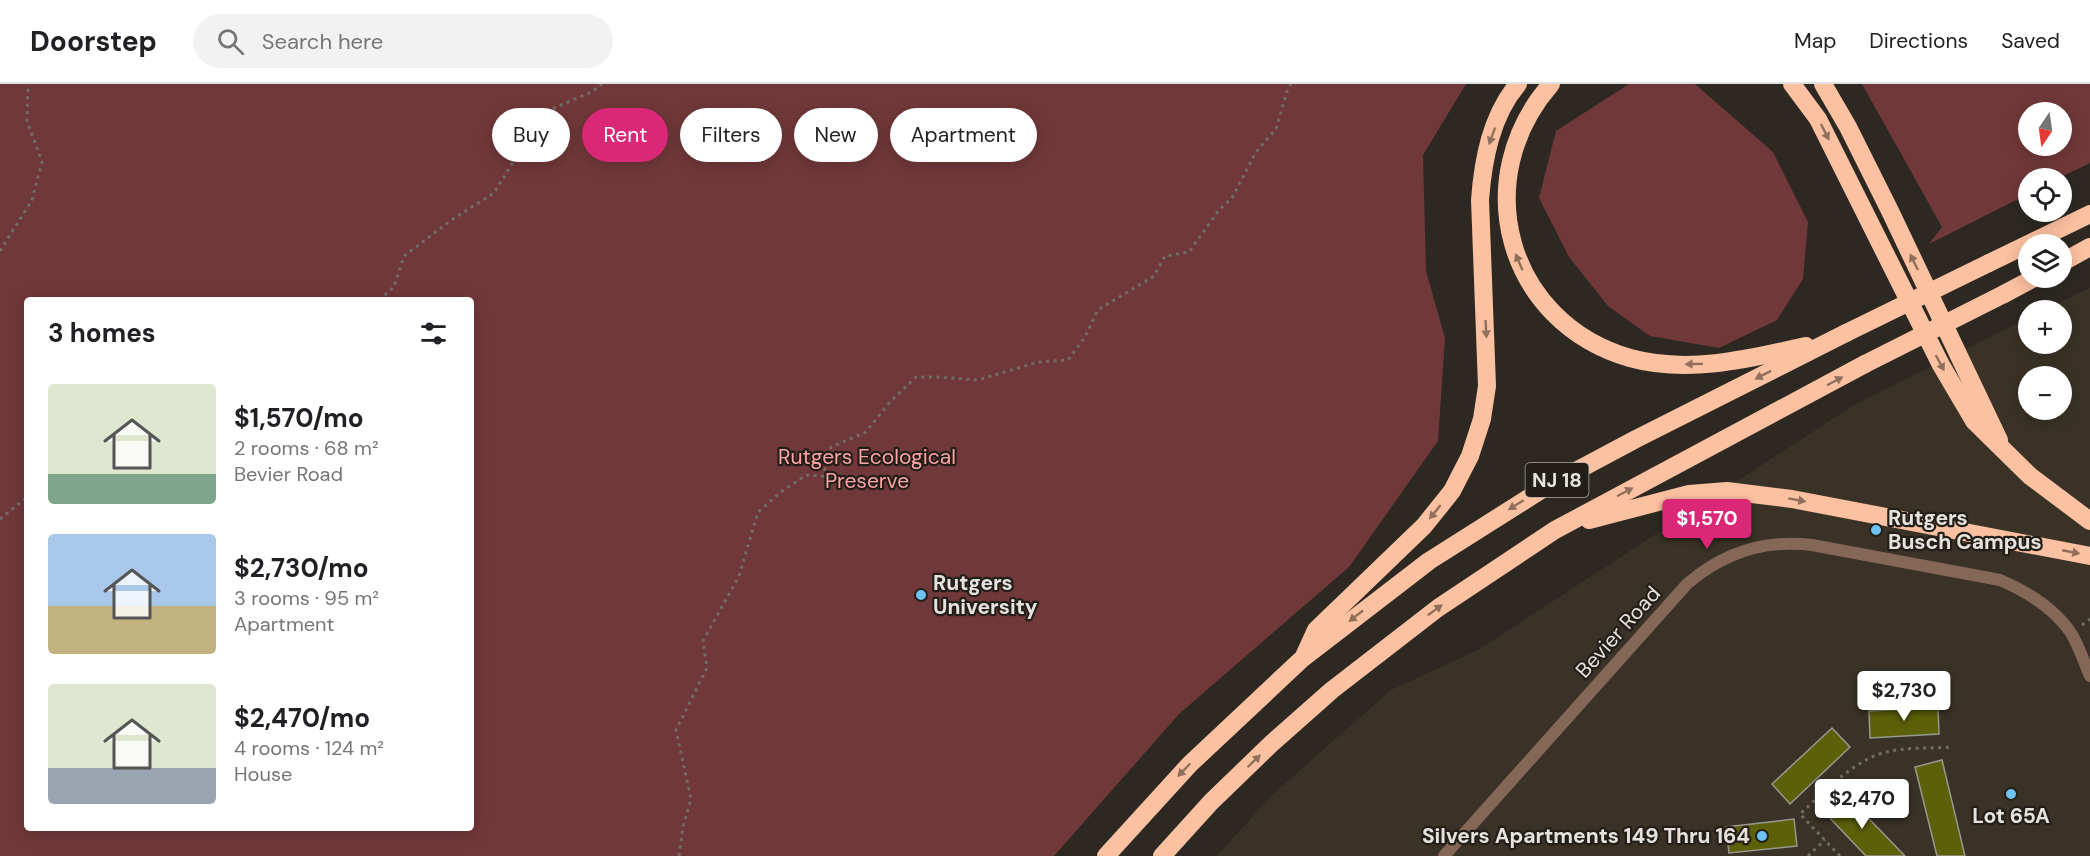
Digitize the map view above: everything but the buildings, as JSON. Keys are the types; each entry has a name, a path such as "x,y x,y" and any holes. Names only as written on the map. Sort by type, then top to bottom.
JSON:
{"highway":[{"path":"1303,658 1316,630 1435,513 1452,490 1470,456 1482,419 1487,386 1480,200 1482,175 1491,136 1503,108 1518,84"},
{"path":"1551,84 1533,109 1516,142 1510,163 1507,212 1517,259 1527,280 1556,315 1585,338 1608,350 1632,358 1660,363 1716,363 1747,360 1840,336"},
{"path":"1792,84 1818,118 1941,365 1974,422 2046,490 2090,521"},
{"path":"1823,84 1848,127 1890,211 2002,447"},
{"name":"NJ 18","path":"1107,856 1190,764 1303,658 1429,561 1546,487 1636,439 2090,214"},
{"path":"2072,257 2090,248"},
{"name":"NJ 18","path":"1162,856 1211,802 1271,744 1332,690 1438,608 1505,561 1555,530 1865,364 2018,287"},
{"path":"1555,530 1660,501 1727,491 1792,499 2090,556"}],"street":[{"name":"Bevier Road","path":"1444,856 1687,584 1703,570 1720,560 1747,549 1764,545 1800,544 2000,580 2021,589 2050,610 2071,634 2090,676"}],"path":[{"path":"0,251 32,200 42,162 27,121 28,84"},
{"path":"382,297 394,287 404,256 453,219 494,193 523,146 532,118 593,91 602,84"},
{"path":"679,856 683,826 691,799 676,730 707,668 704,640 739,576 758,512 806,475 823,476 831,447 866,432 890,402 916,377 937,376 978,380 1038,362 1068,360 1085,337 1098,310 1154,276 1165,256 1189,252 1219,210 1232,198 1256,152 1275,129 1291,84"},
{"path":"0,519 24,499"},
{"path":"1840,856 1800,814 1846,772 1875,755 1900,750 1953,747"},
{"path":"1808,856 1825,840"}],"shaded area":[{"name":"Rutgers Busch Campus","path":"2090,288 2090,856 1217,856 1272,795 1391,690 1478,650 1854,405 2018,323 2018,354 2072,354 2072,300 2065,300"}],"green space":[{"name":"Rutgers Ecological Preserve","path":"0,84 1466,84 1423,155 1426,271 1445,338 1438,441 1349,567 1179,714 1054,856 0,856"},
{"path":"1629,84 1695,84 1773,152 1808,222 1803,279 1777,320 1719,348 1650,336 1608,306 1569,257 1539,198 1556,131"},
{"path":"1862,84 2090,84 2090,163 2072,172 2072,168 2018,168 2018,199 1929,244 1942,227"}],"place":[{"name":"Rutgers Busch Campus","path":"1876,530"},
{"name":"Rutgers University","path":"921,595"},
{"name":"Lot 65A","path":"2011,794"},
{"name":"Silvers Apartments 149 Thru 164","path":"1762,836"}]}
